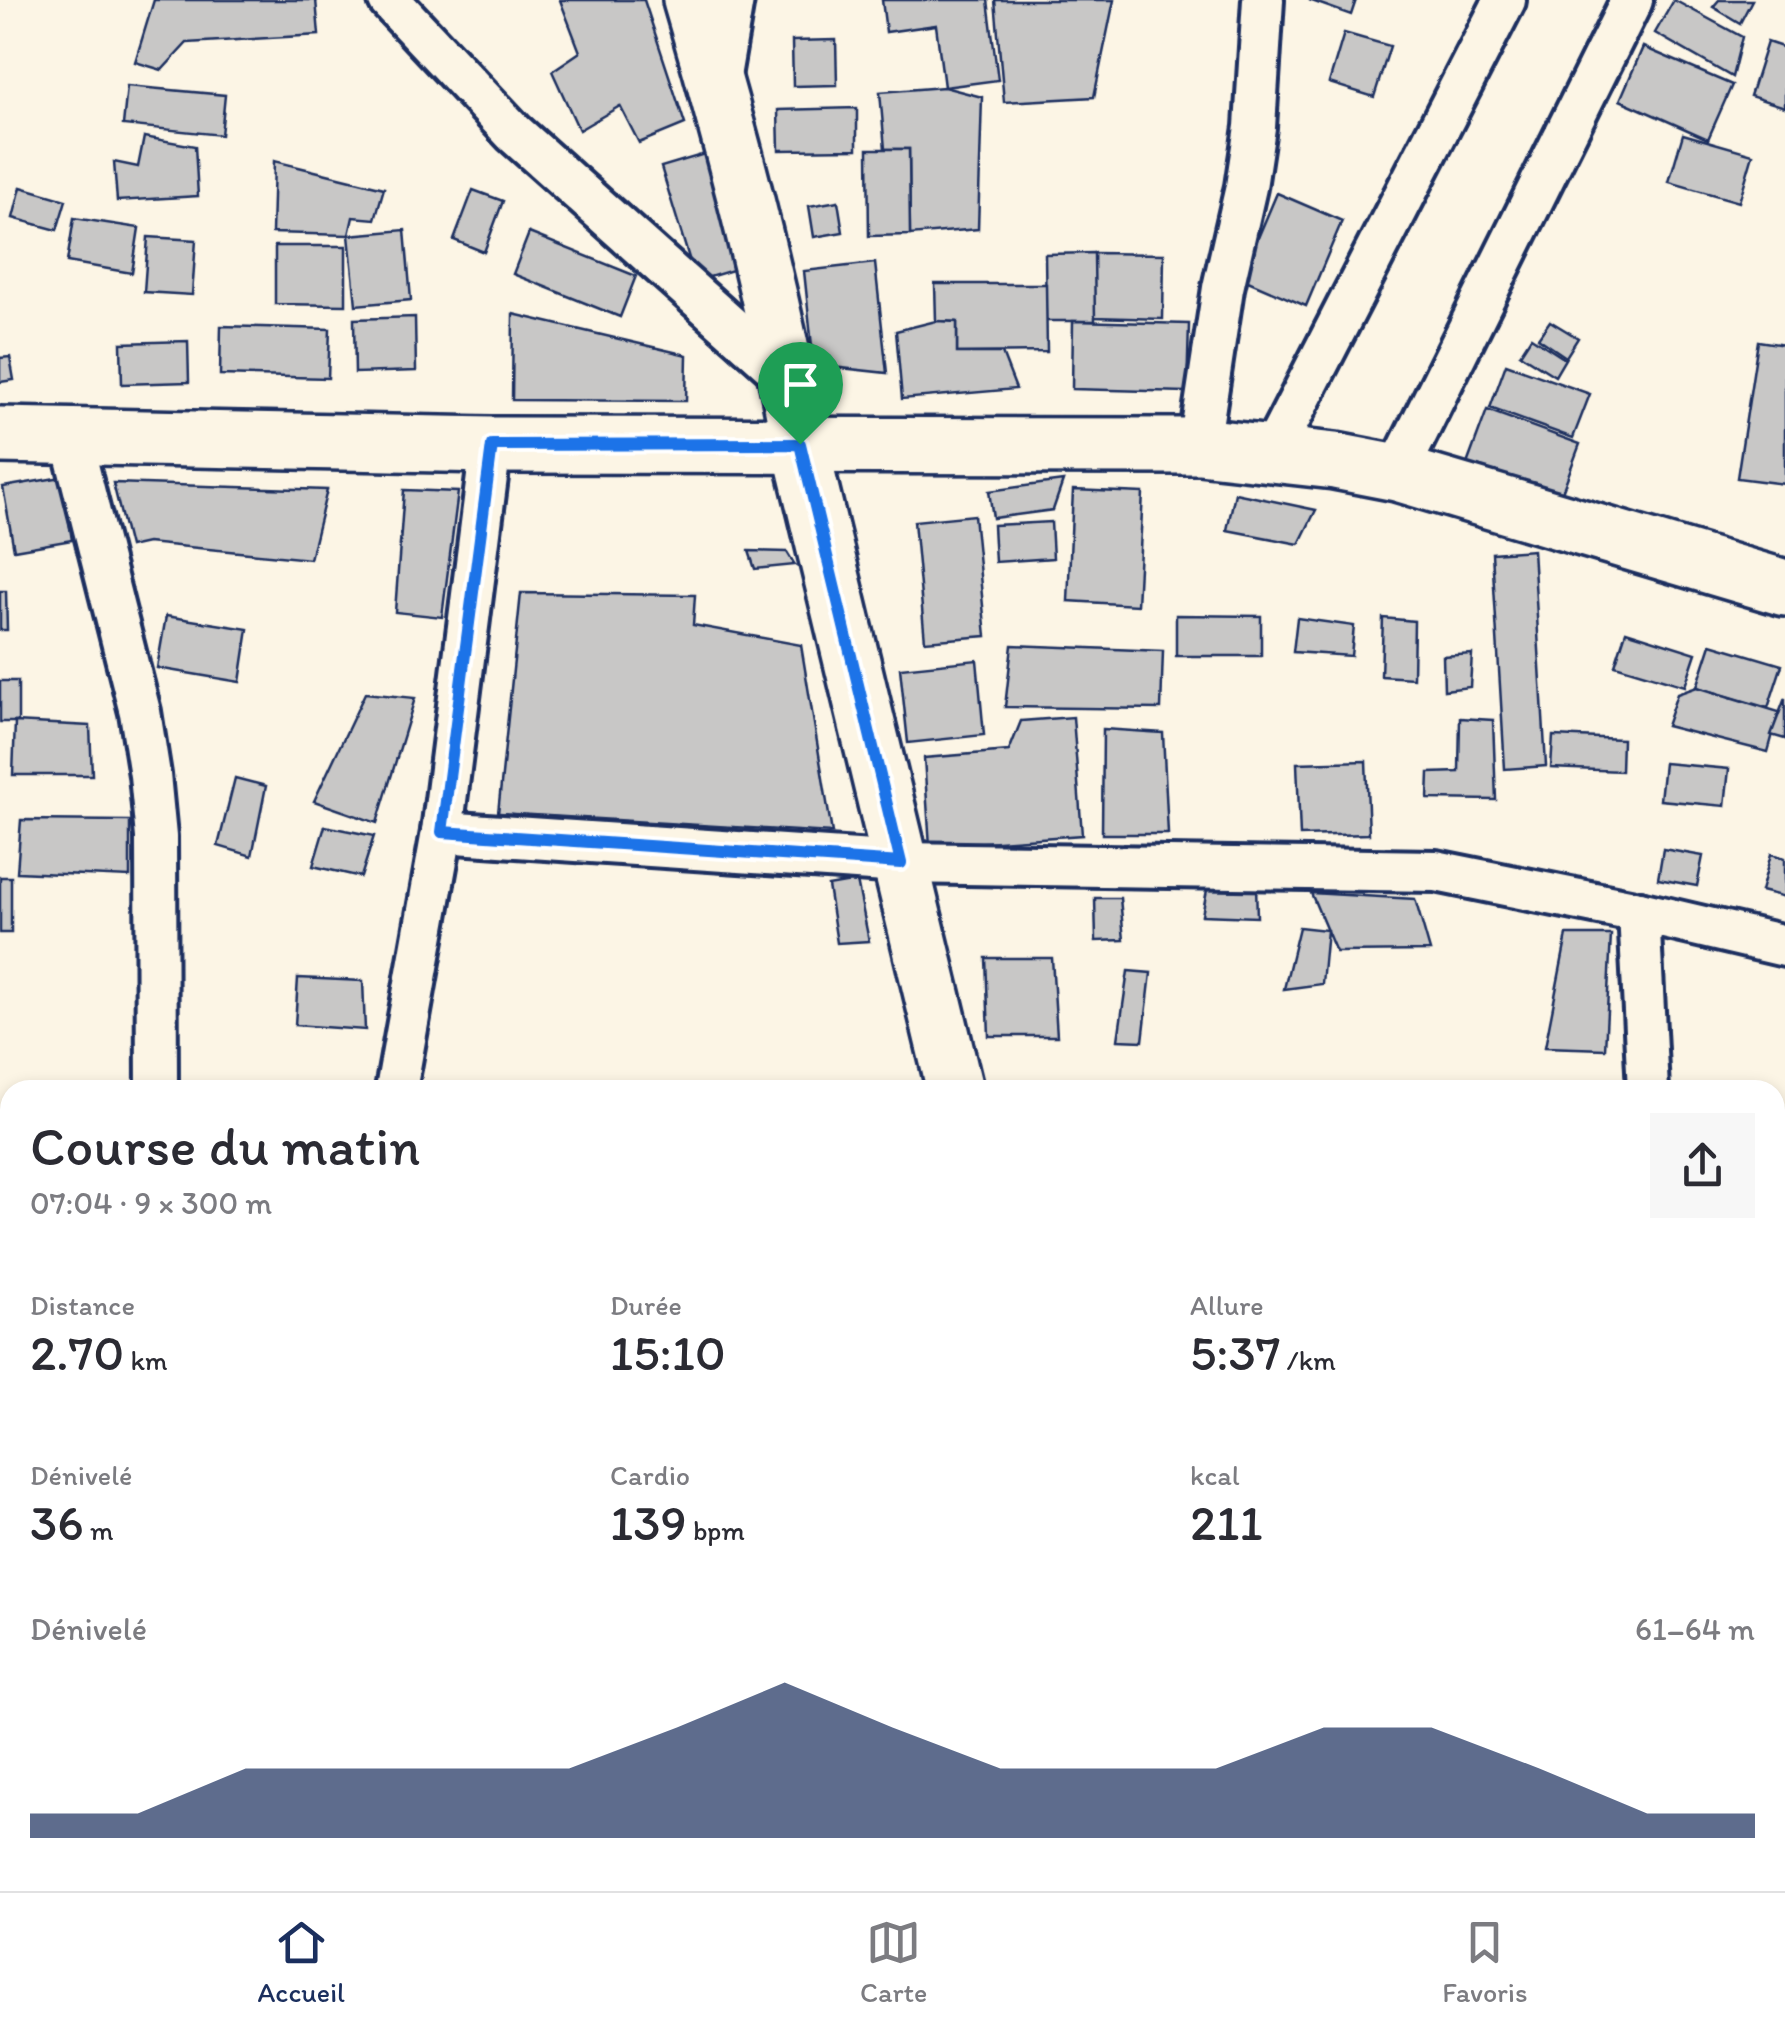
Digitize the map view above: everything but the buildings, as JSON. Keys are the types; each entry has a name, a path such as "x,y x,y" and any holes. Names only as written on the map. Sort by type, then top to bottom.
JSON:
{"main road":[{"path":"691,0 718,91 953,1080"},
{"path":"0,435 492,445 1199,446 1396,473 1785,588"}],"street":[{"path":"389,0 514,133 787,377"},
{"path":"718,91 733,0"},
{"path":"1199,446 1222,288 1246,187 1255,127 1263,0"},
{"path":"1272,453 1505,0"},
{"path":"1396,473 1632,0"},
{"path":"70,434 140,712 150,775 156,837 156,1080"},
{"path":"398,1080 442,832 492,445"},
{"path":"442,832 901,863 1436,871 1785,946"},
{"path":"1638,912 1647,1080"}],"route":[{"path":"800,444 901,863 442,832 492,445 800,444"}]}
